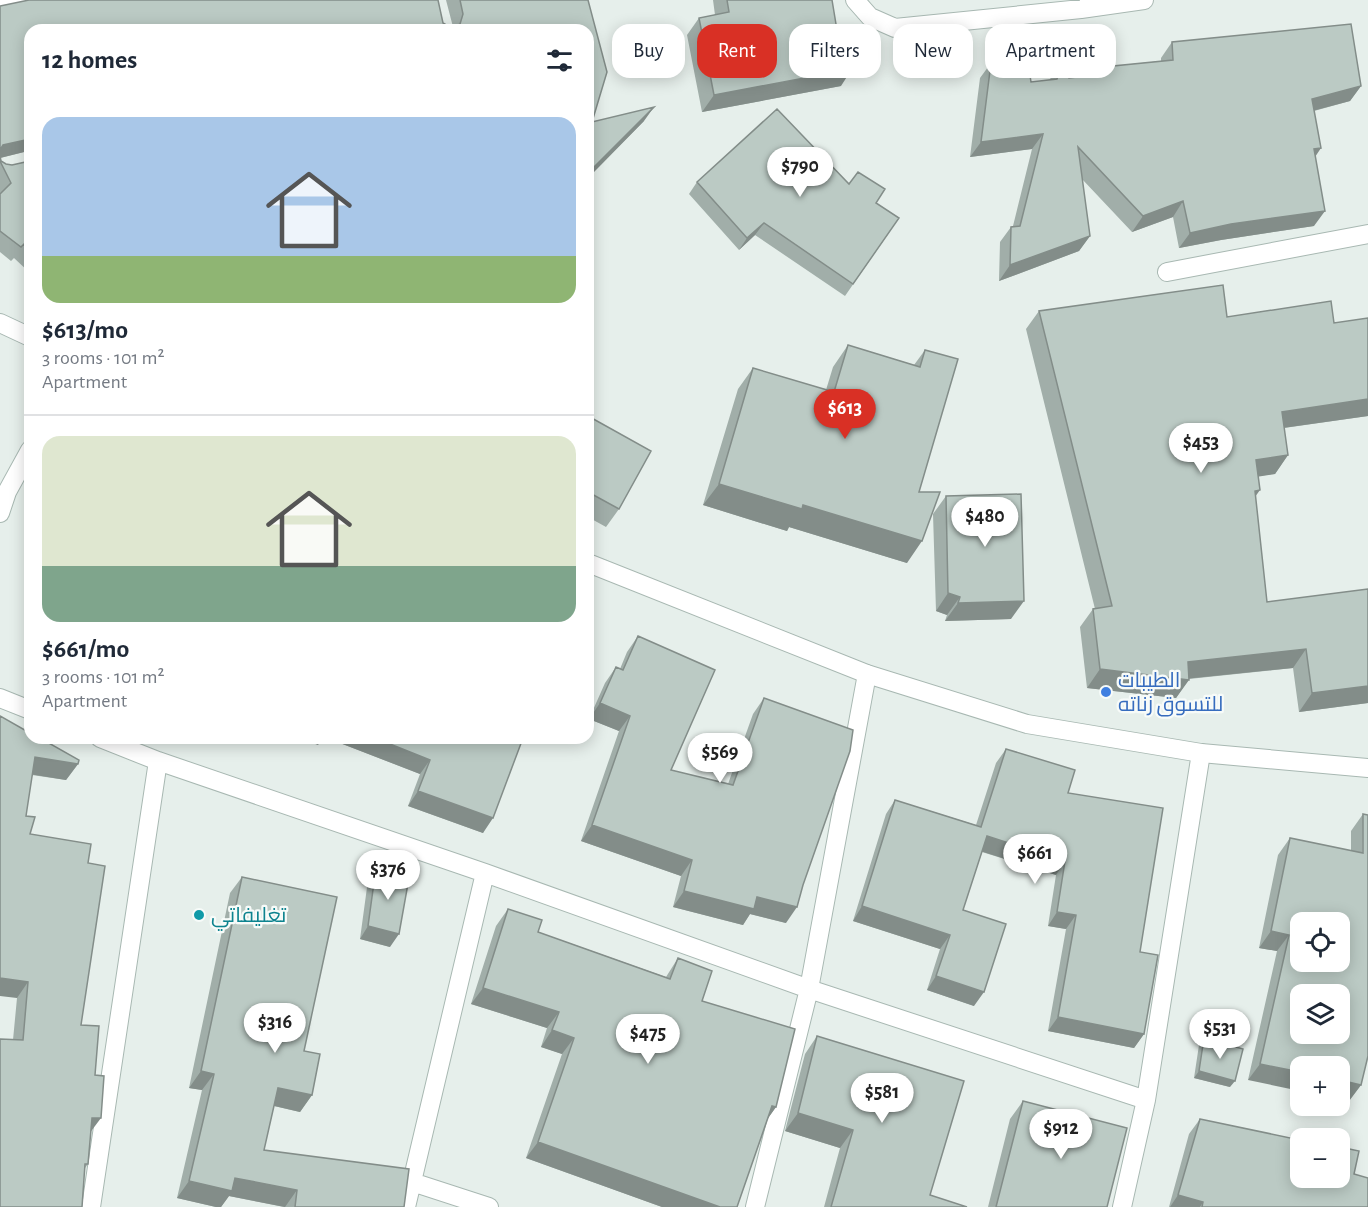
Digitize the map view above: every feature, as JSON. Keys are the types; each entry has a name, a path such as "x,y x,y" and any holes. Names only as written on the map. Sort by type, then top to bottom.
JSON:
{"street":[{"path":"0,4 18,0"},
{"path":"855,0 870,17 894,28 1081,9 1144,0"},
{"path":"1167,272 1368,234"},
{"path":"0,323 24,334"},
{"path":"0,513 7,492 24,461"},
{"path":"594,565 867,674 1027,724 1201,753 1368,768"},
{"path":"755,1207 809,989 867,674"},
{"path":"0,698 24,708"},
{"path":"115,744 809,989 1146,1100"},
{"path":"1122,1207 1146,1100 1201,753"},
{"path":"91,1207 158,761"},
{"path":"406,1207 485,873"},
{"path":"412,1182 489,1207"}],"building":[{"path":"29,0 438,0 445,24 24,24 24,140 3,145 0,150 0,6"},
{"path":"460,0 588,0 607,72 594,115 594,24 460,24 463,14"},
{"path":"727,0 832,0 836,24 789,24 789,78 804,78 714,95 711,78 777,78 777,24 700,24 699,18 729,12"},
{"path":"1351,24 1361,86 1312,99 1321,148 1314,149 1325,211 1231,224 1190,233 1183,201 1143,216 1078,147 1090,236 1010,265 1011,227 1020,226 1043,134 981,142 989,78 1030,78 1031,82 1057,78 1116,78 1116,66 1173,60 1172,42"},
{"path":"654,107 594,167 594,122"},
{"path":"777,109 849,184 858,172 885,189 876,203 899,218 853,284 764,223 747,238 697,182"},
{"path":"0,156 1,161 6,164 24,162 24,244 21,247 0,231 0,194 11,183 0,161"},
{"path":"1223,285 1227,317 1331,301 1334,323 1368,318 1368,399 1282,412 1288,455 1256,460 1260,490 1255,491 1267,602 1368,589 1368,686 1312,693 1306,649 1188,662 1189,680 1100,669 1093,609 1112,606 1039,311"},
{"path":"848,345 920,367 925,350 958,359 919,492 940,492 922,541 803,505 802,509 719,484 753,368 834,392"},
{"path":"594,419 651,451 619,509 594,495"},
{"path":"1021,494 1024,601 958,603 960,597 948,593 946,496"},
{"path":"638,636 715,670 671,770 733,785 764,698 853,730 850,751 797,907 757,897 754,909 684,891 692,860 592,825 630,716 600,703 616,667 623,670"},
{"path":"0,716 24,730 24,744 51,744 79,760 78,764 35,757 26,816 35,817 30,834 91,844 88,863 105,866 81,1025 99,1026 95,1075 104,1076 101,1118 92,1118 88,1164 85,1164 82,1207 0,1207 0,1039 23,1040 28,982 0,978"},
{"path":"390,744 521,744 493,818 418,791 430,760"},
{"path":"1006,749 1075,770 1068,793 1163,808 1140,952 1158,955 1144,1034 1058,1017 1076,915 1057,912 1065,861 987,836 963,910 1006,924 984,992 936,976 950,935 862,906 895,800 981,827"},
{"path":"1363,814 1368,815 1368,1056 1361,1085 1350,1082 1350,1056 1290,1056 1290,1070 1260,1064 1289,935 1271,931 1290,838 1363,853"},
{"path":"376,868 409,878 399,934 368,926"},
{"path":"242,877 337,897 304,1051 320,1054 312,1095 278,1088 264,1150 409,1169 404,1207 295,1207 297,1190 235,1178 232,1191 189,1181 214,1074 201,1071"},
{"path":"508,909 542,920 538,932 670,979 678,958 712,971 702,1001 795,1029 776,1107 772,1106 737,1207 720,1207 538,1142 574,1038 552,1030 559,1012 483,988"},
{"path":"817,1036 964,1081 930,1195 967,1207 831,1207 853,1130 798,1113"},
{"path":"1204,1038 1243,1049 1235,1081 1199,1071"},
{"path":"1023,1101 1127,1128 1107,1207 996,1207"},
{"path":"1200,1119 1290,1138 1290,1188 1350,1188 1350,1149 1359,1151 1354,1174 1368,1178 1368,1207 1202,1207 1203,1202 1178,1195"}],"place":[{"name":"الطيبات للتسوق زناته","path":"1106,692"},
{"name":"تغليفاتي","path":"199,915"}]}
